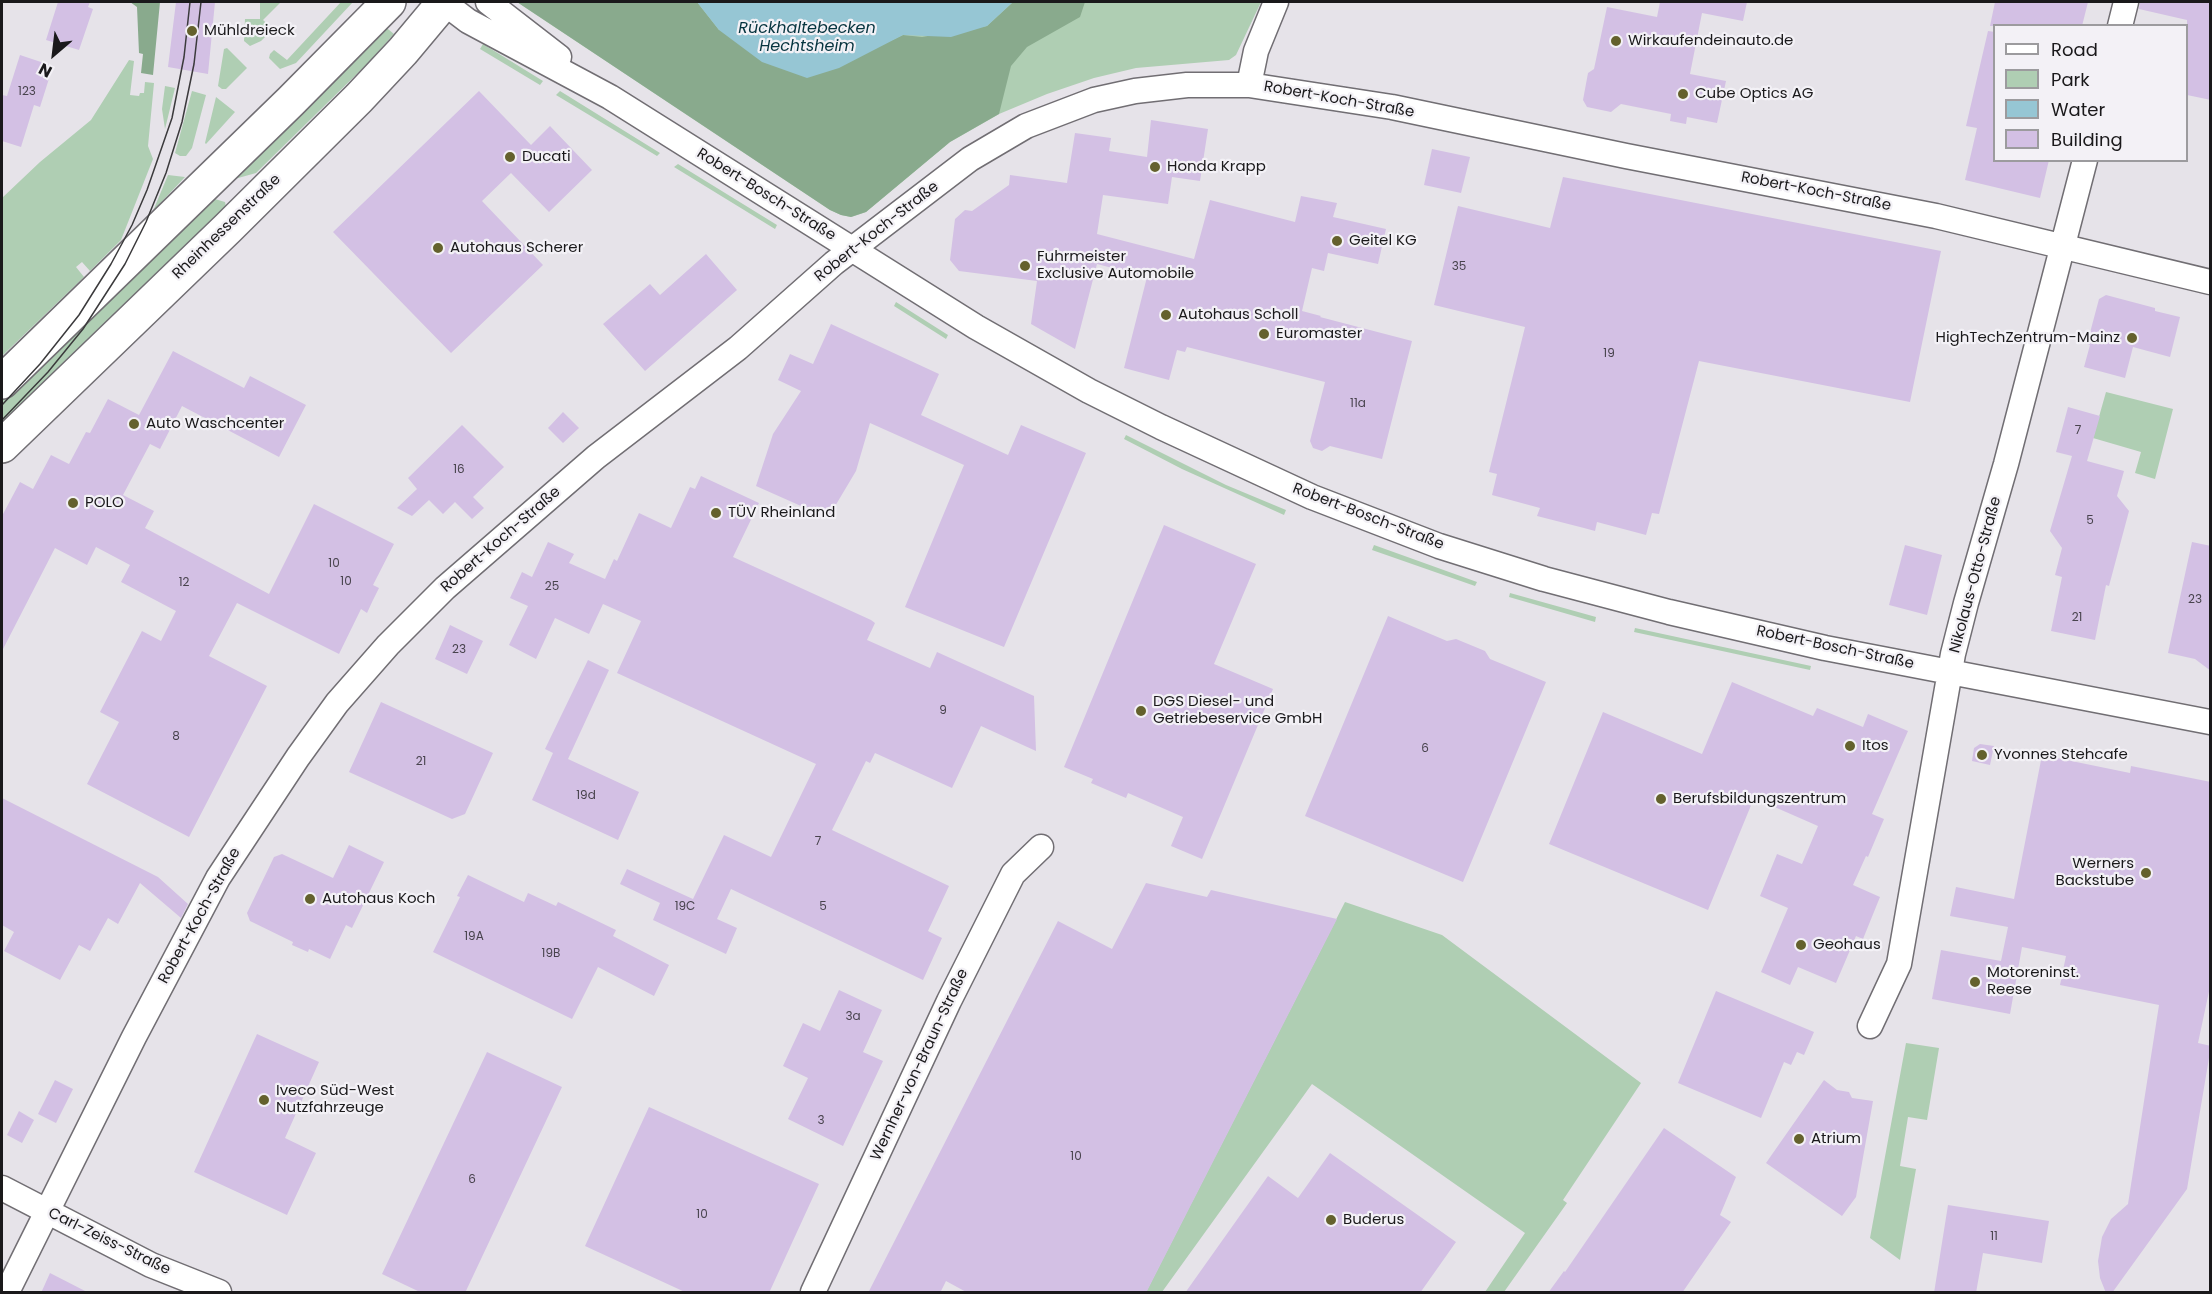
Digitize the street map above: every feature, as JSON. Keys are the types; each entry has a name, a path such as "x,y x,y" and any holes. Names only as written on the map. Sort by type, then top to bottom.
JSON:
{"main road":[{"path":"2,382 291,101 389,2"},
{"name":"Rheinhessenstraße","path":"2,446 359,98 444,2"}],"street":[{"name":"Robert-Bosch-Straße","path":"444,2 468,21 610,97 976,327 1089,391 1228,460 1373,522 1534,576 1669,612 1825,648 2211,722"},
{"name":"Robert-Bosch-Straße","path":"488,2 610,97"},
{"path":"1249,85 1256,51 1276,2"},
{"path":"2120,24 2126,2"},
{"name":"Robert-Koch-Straße","path":"7,1293 134,1037 218,878 298,757 337,703 416,615 471,564 596,457 738,348 834,263 970,159 1026,126 1094,100 1135,91 1186,85 1249,85 1392,107 1626,156 1936,216 2211,282"},
{"name":"Nikolaus-Otto-Straße","path":"1870,1026 1899,964 1951,673 1966,603 1995,505 2084,162"},
{"name":"Wernher-von-Braun-Straße","path":"813,1293 949,1001 1007,885 1013,874 1041,847"},
{"name":"Carl-Zeiss-Straße","path":"2,1188 151,1265 219,1293"}],"green space":[{"path":"130,2 160,2 153,75 141,73 143,54 139,53 137,7"},
{"path":"260,2 281,2 263,20 273,29 261,41 250,46 244,41 245,19 260,19"},
{"path":"341,2 353,2 296,63 280,69 269,58 274,50 287,60"},
{"path":"517,2 1261,2 1236,55 1229,60 1136,68 1094,78 1047,94 999,114 950,142 866,212 851,217 830,210"},
{"path":"517,2 697,2 719,30 884,44 903,35 922,37 987,26 1013,2 1085,2 1080,17 1027,47 1011,66 999,114 950,142 866,212 851,217 830,210"},
{"path":"383,25 394,34 368,63 256,173 231,180"},
{"path":"483,44 543,81 540,85 480,49"},
{"path":"227,48 247,68 226,89 222,89 218,86 224,49"},
{"path":"129,60 134,61 130,95 139,96 140,93 144,93 145,82 154,83 148,146 153,159 121,240 90,271 82,262 76,267 84,277 2,356 2,198 40,162 91,120"},
{"path":"165,86 175,88 165,129 162,109"},
{"path":"192,91 206,95 192,148 186,156 180,156 175,153"},
{"path":"560,91 660,153 657,156 556,95"},
{"path":"216,97 235,112 206,144 205,143"},
{"path":"678,164 777,225 775,229 674,167"},
{"path":"168,175 185,177 153,211"},
{"path":"208,197 225,202 226,207 2,433 2,396"},
{"path":"896,302 948,335 946,339 894,306"},
{"path":"2106,392 2173,409 2155,479 2135,473 2141,452 2093,438"},
{"path":"1126,435 1226,485 1286,510 1284,515 1182,469 1124,439"},
{"path":"1374,545 1477,582 1475,586 1372,550"},
{"path":"1510,593 1596,617 1595,622 1509,597"},
{"path":"1635,628 1811,666 1810,670 1634,632"},
{"path":"1345,902 1442,935 1641,1083 1563,1200 1567,1203 1504,1292 1485,1292 1525,1233 1312,1084 1162,1292 1146,1292"},
{"path":"1906,1043 1939,1048 1927,1120 1908,1117 1900,1166 1916,1169 1900,1260 1870,1238"}],"water":[{"name":"Rückhaltebecken Hechtsheim","path":"697,2 1013,2 987,26 951,37 903,35 839,68 807,78 762,62 719,30"}],"building":[{"path":"58,2 90,2 88,7 93,9 79,50 46,40"},
{"path":"176,2 215,2 208,74 168,67"},
{"path":"1660,2 1747,2 1743,21 1702,13 1690,74 1726,81 1717,123 1687,117 1686,124 1670,121 1671,114 1621,104 1611,112 1587,107 1583,100 1588,73 1594,69 1607,7 1657,17"},
{"path":"1995,2 2088,2 2082,24 1993,24 1990,26"},
{"path":"2140,2 2211,2 2211,100 2188,95 2187,20 2139,9"},
{"path":"1988,31 1993,32 1993,162 2049,162 2040,198 1965,180 1977,128 1966,126"},
{"path":"20,55 53,66 40,107 34,105 21,147 2,141 2,95 7,96"},
{"name":"Autohaus Scherer","path":"479,91 531,145 550,126 592,170 549,212 511,173 482,201 543,265 451,353 333,232"},
{"path":"1151,120 1208,129 1200,181 1172,177 1168,204 1103,195 1097,234 1194,259 1210,200 1295,222 1301,196 1337,203 1333,217 1386,229 1378,264 1328,253 1324,271 1312,268 1302,311 1412,341 1382,459 1330,446 1322,451 1313,448 1310,441 1325,382 1187,347 1185,352 1177,350 1169,380 1124,368 1147,277 1097,264 1075,349 1031,324 1037,281 959,271 950,260 955,219 965,210 972,211 1009,185 1010,175 1067,183 1075,133 1111,138 1109,151 1147,157"},
{"path":"1432,149 1470,157 1461,193 1424,185"},
{"path":"1563,177 1941,251 1910,402 1699,361 1659,514 1652,513 1646,535 1597,522 1595,531 1537,516 1540,508 1492,495 1497,474 1489,472 1525,327 1434,305 1458,206 1550,228"},
{"path":"706,254 737,290 645,371 603,324 650,284 660,295"},
{"name":"HighTechZentrum-Mainz","path":"2106,295 2180,317 2170,357 2133,347 2125,378 2084,367 2090,345 2087,344 2099,299"},
{"path":"831,324 939,374 921,415 1008,455 1021,425 1086,453 1004,647 905,607 964,465 870,423 856,471 828,518 756,486 773,434 801,391 778,380 790,354 813,364"},
{"path":"173,351 244,388 250,376 306,405 279,457 182,406 160,449 150,444 123,495 154,511 145,528 269,594 314,504 394,544 373,585 379,588 367,613 361,609 339,654 237,603 209,656 267,686 189,837 87,784 119,722 100,712 142,631 161,641 176,611 121,582 130,565 96,547 87,565 55,548 2,651 2,516 20,482 33,489 51,455 69,464 86,432 90,433 108,399 139,415"},
{"path":"2068,407 2100,416 2087,461 2124,471 2117,496 2129,511 2109,586 2106,585 2095,640 2051,631 2062,577 2055,575 2062,548 2050,531 2072,456 2056,452"},
{"path":"563,412 579,428 563,443 548,428"},
{"path":"462,425 504,467 473,497 484,508 472,519 455,502 443,514 429,500 412,516 397,508 417,489 408,478"},
{"path":"701,476 759,503 733,557 871,620 875,623 867,640 930,668 937,652 1034,696 1036,751 981,726 952,788 875,753 870,763 866,761 832,830 949,886 928,931 942,938 923,980 731,889 717,919 737,928 726,954 653,920 660,903 620,884 627,869 693,899 724,835 771,857 816,764 617,673 641,621 603,604 589,634 555,618 536,659 509,645 528,606 510,598 522,572 532,577 548,542 574,554 569,563 605,579 614,559 617,561 639,513 671,528 690,487 695,489"},
{"name":"DGS Diesel- und Getriebeservice GmbH","path":"1164,525 1256,564 1214,664 1273,689 1202,859 1171,846 1183,817 1128,793 1126,798 1091,783 1093,779 1064,767"},
{"path":"2192,542 2211,546 2211,671 2195,659 2168,653"},
{"path":"1905,545 1942,555 1927,615 1889,605"},
{"path":"1388,616 1447,641 1456,639 1485,651 1490,659 1546,682 1463,882 1305,816"},
{"path":"450,625 483,641 467,674 435,659"},
{"path":"588,660 609,670 568,759 639,792 618,840 532,800 553,753 545,749"},
{"path":"1732,682 1813,716 1817,708 1863,727 1868,714 1908,731 1872,814 1884,819 1853,885 1880,897 1863,939 1856,936 1836,983 1798,967 1790,985 1761,972 1788,908 1760,896 1777,854 1802,864 1818,826 1754,798 1708,910 1549,844 1603,712 1702,754"},
{"path":"381,702 493,753 465,814 452,819 349,772"},
{"name":"Yvonnes Stehcafe","path":"1980,744 1994,746 1990,765 1972,761 1974,748"},
{"path":"2042,755 2130,773 2131,766 2211,782 2211,982 2198,1043 2211,1046 2187,1189 2112,1293 2106,1293 2100,1278 2098,1261 2102,1237 2111,1219 2128,1204 2159,1005 2060,985 2066,956 2022,947 2010,1014 1932,999 1941,950 2001,961 2008,927 1950,916 1956,887 2014,899"},
{"path":"2,798 158,877 188,904 181,918 140,883 118,924 108,918 90,951 79,945 60,980 4,951 14,932 2,925"},
{"name":"Autohaus Koch","path":"349,845 384,862 352,928 346,925 330,959 309,949 308,952 292,945 293,942 250,921 247,913 274,857 282,854 333,878"},
{"path":"468,875 524,902 528,893 556,906 558,902 616,930 613,936 669,965 654,996 598,967 572,1019 433,952 460,897 457,896"},
{"path":"1146,883 1207,897 1211,890 1337,919 1146,1293 968,1293 946,1281 940,1293 868,1293 1058,921 1112,949"},
{"path":"839,990 882,1010 863,1052 883,1061 843,1146 788,1119 808,1078 783,1066 803,1023 820,1031"},
{"path":"1716,991 1814,1032 1804,1055 1797,1052 1791,1065 1784,1062 1761,1118 1678,1083"},
{"name":"Iveco Süd-West Nutzfahrzeuge","path":"257,1034 319,1062 285,1138 316,1153 287,1215 194,1172"},
{"path":"487,1052 562,1087 465,1293 422,1293 382,1274"},
{"path":"55,1080 73,1089 56,1123 38,1114"},
{"name":"Atrium","path":"1824,1080 1837,1090 1849,1092 1852,1098 1873,1101 1856,1197 1842,1216 1766,1163"},
{"path":"649,1107 819,1184 769,1293 687,1293 585,1246"},
{"path":"19,1111 34,1120 22,1143 7,1135"},
{"path":"1664,1128 1736,1177 1720,1215 1731,1222 1682,1293 1548,1293 1565,1272"},
{"name":"Buderus","path":"1330,1153 1456,1242 1420,1293 1185,1293 1268,1176 1298,1198"},
{"path":"1948,1205 2049,1221 2042,1263 1983,1253 1976,1293 1934,1293"},
{"path":"50,1273 89,1293 41,1293"}],"tram line":[{"path":"2,405 40,364 79,315 132,225 172,118 184,57 190,2"},
{"path":"2,420 48,372 83,329 125,264 146,222 166,173 182,122 194,64 201,2"}],"place":[{"name":"Mühldreieck","path":"192,31"},
{"name":"Wirkaufendeinauto.de","path":"1616,41"},
{"name":"Cube Optics AG","path":"1683,94"},
{"name":"Ducati","path":"510,157"},
{"name":"Honda Krapp","path":"1155,167"},
{"name":"Geitel KG","path":"1337,241"},
{"name":"Autohaus Scherer","path":"438,248"},
{"name":"Fuhrmeister Exclusive Automobile","path":"1025,266"},
{"name":"Autohaus Scholl","path":"1166,315"},
{"name":"Euromaster","path":"1264,334"},
{"name":"HighTechZentrum-Mainz","path":"2132,338"},
{"name":"Auto Waschcenter","path":"134,424"},
{"name":"POLO","path":"73,503"},
{"name":"TÜV Rheinland","path":"716,513"},
{"name":"DGS Diesel- und Getriebeservice GmbH","path":"1141,711"},
{"name":"Itos","path":"1850,746"},
{"name":"Yvonnes Stehcafe","path":"1982,755"},
{"name":"Berufsbildungszentrum","path":"1661,799"},
{"name":"Werners Backstube","path":"2146,873"},
{"name":"Autohaus Koch","path":"310,899"},
{"name":"Geohaus","path":"1801,945"},
{"name":"Motoreninst. Reese","path":"1975,982"},
{"name":"Iveco Süd-West Nutzfahrzeuge","path":"264,1100"},
{"name":"Atrium","path":"1799,1139"},
{"name":"Buderus","path":"1331,1220"}]}
